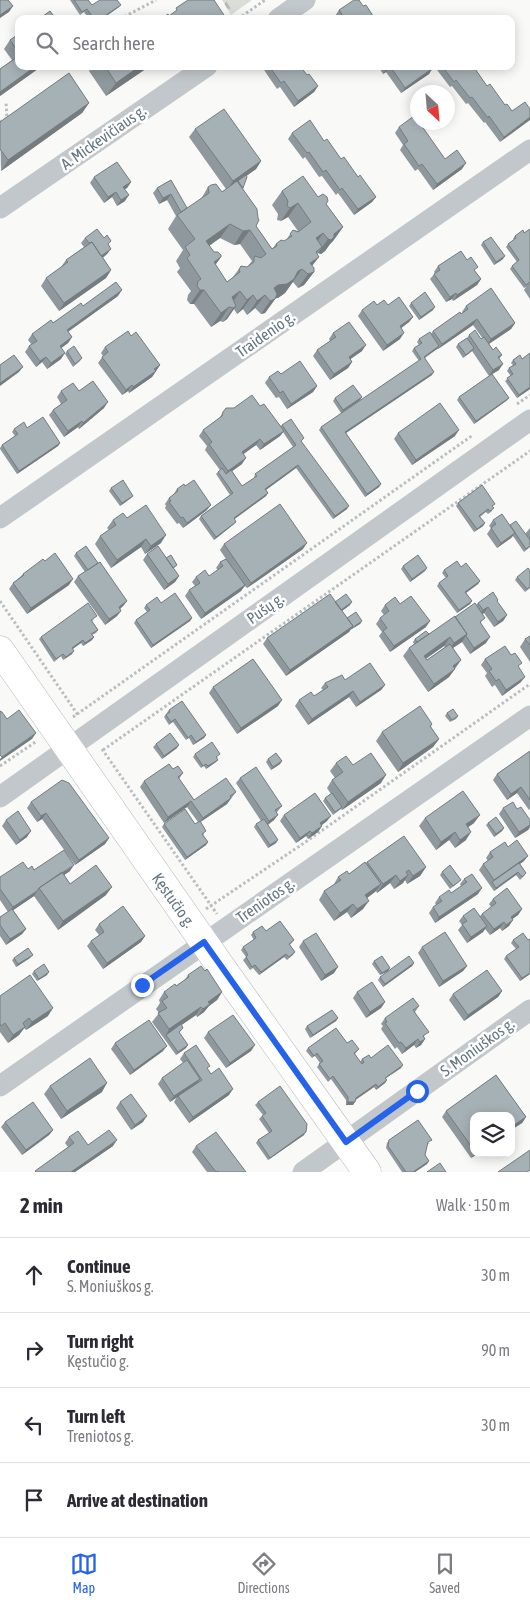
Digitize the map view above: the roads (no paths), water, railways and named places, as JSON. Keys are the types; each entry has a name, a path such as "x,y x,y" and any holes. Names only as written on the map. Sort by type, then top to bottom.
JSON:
{"main road":[{"name":"Kęstučio g.","path":"0,650 366,1172"}],"street":[{"path":"284,15 305,0"},
{"name":"A. Mickevičiaus g.","path":"0,208 201,70"},
{"name":"Traidenio g.","path":"0,518 530,150"},
{"name":"Pušų g.","path":"0,797 62,739 90,732 523,412"},
{"name":"Treniotos g.","path":"0,1086 196,932 226,927 530,716"},
{"name":"S. Moniuškos g.","path":"302,1172 530,1010"}]}
